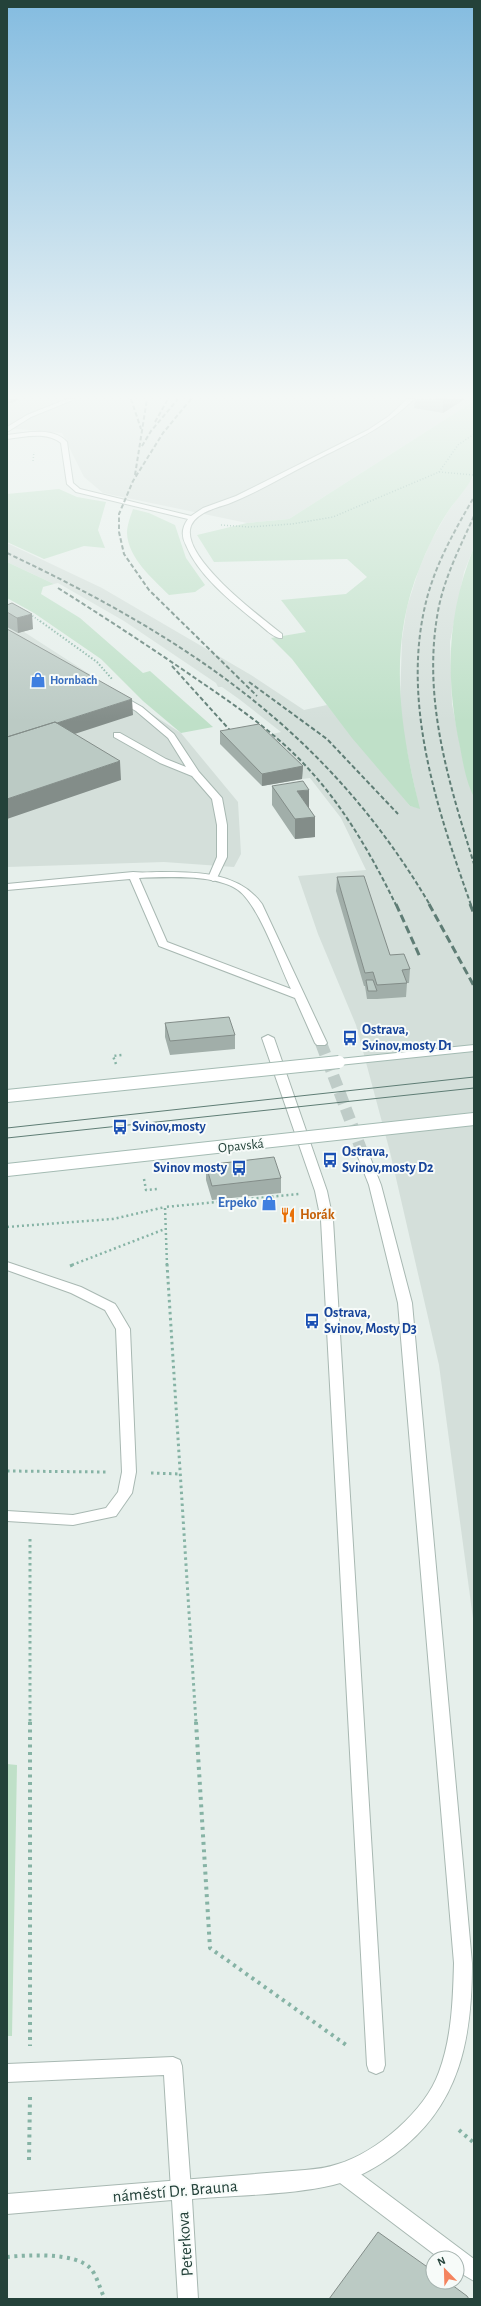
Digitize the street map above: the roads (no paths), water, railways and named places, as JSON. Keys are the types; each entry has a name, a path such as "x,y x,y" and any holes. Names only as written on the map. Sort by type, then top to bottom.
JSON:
{"street":[{"path":"143,507 191,518"},
{"path":"217,507 191,518 187,525 186,538 194,556 228,594 279,636"},
{"path":"111,693 139,709 171,736 195,774 217,798 222,825 221,859 213,878"},
{"path":"117,735 163,761 195,774"},
{"path":"133,875 163,944 300,996"},
{"path":"7,887 133,875 213,878 240,887 257,904 321,1043"},
{"path":"268,1038 321,1192 327,1220 376,2065"},
{"path":"7,1096 474,1048"},
{"name":"Opavská","path":"7,1170 231,1147 474,1119"},
{"name":"náměstí Dr. Brauna","path":"7,2204 305,2180 343,2173 377,2156 399,2140 428,2109 444,2081 454,2055 463,1990 463,1963 427,1532 405,1303 375,1185 364,1157"},
{"path":"7,1266 76,1290 110,1307 123,1329 129,1472 125,1493 111,1512 73,1520 7,1516"},
{"name":"Peterkova","path":"7,2073 173,2066 188,2299"},
{"path":"343,2173 446,2250"},
{"path":"465,2264 474,2271"}],"tunnel":[{"path":"321,1043 364,1157"}],"tram line":[{"path":"7,1128 474,1077"},
{"path":"7,1138 474,1088"}],"railway":[{"path":"122,507 119,514 119,532 124,554 149,590 257,696"},
{"path":"469,507 447,546 431,584 420,637 418,676 420,715 426,754 435,793 471,905"},
{"path":"474,516 454,560 442,594 434,639 433,672 435,705 440,737 455,801 474,864"},
{"path":"7,553 72,585 134,619 192,656 247,695 298,739 346,788 390,843 430,905"},
{"path":"58,588 224,698 252,718 292,752 318,780 344,813 377,867 396,905"},
{"path":"172,666 236,737"},
{"path":"249,682 327,739 398,814"},
{"path":"396,904 420,957"},
{"path":"429,904 474,986"},
{"path":"470,904 474,914"}],"place":[{"name":"Hornbach","path":"38,680"},
{"name":"Ostrava, Svinov,mosty D1","path":"350,1038"},
{"name":"Svinov,mosty","path":"120,1127"},
{"name":"Ostrava, Svinov,mosty D2","path":"330,1160"},
{"name":"Svinov mosty","path":"239,1168"},
{"name":"Erpeko","path":"269,1203"},
{"name":"Horák","path":"288,1215"},
{"name":"Ostrava, Svinov, Mosty D3","path":"312,1321"}]}
